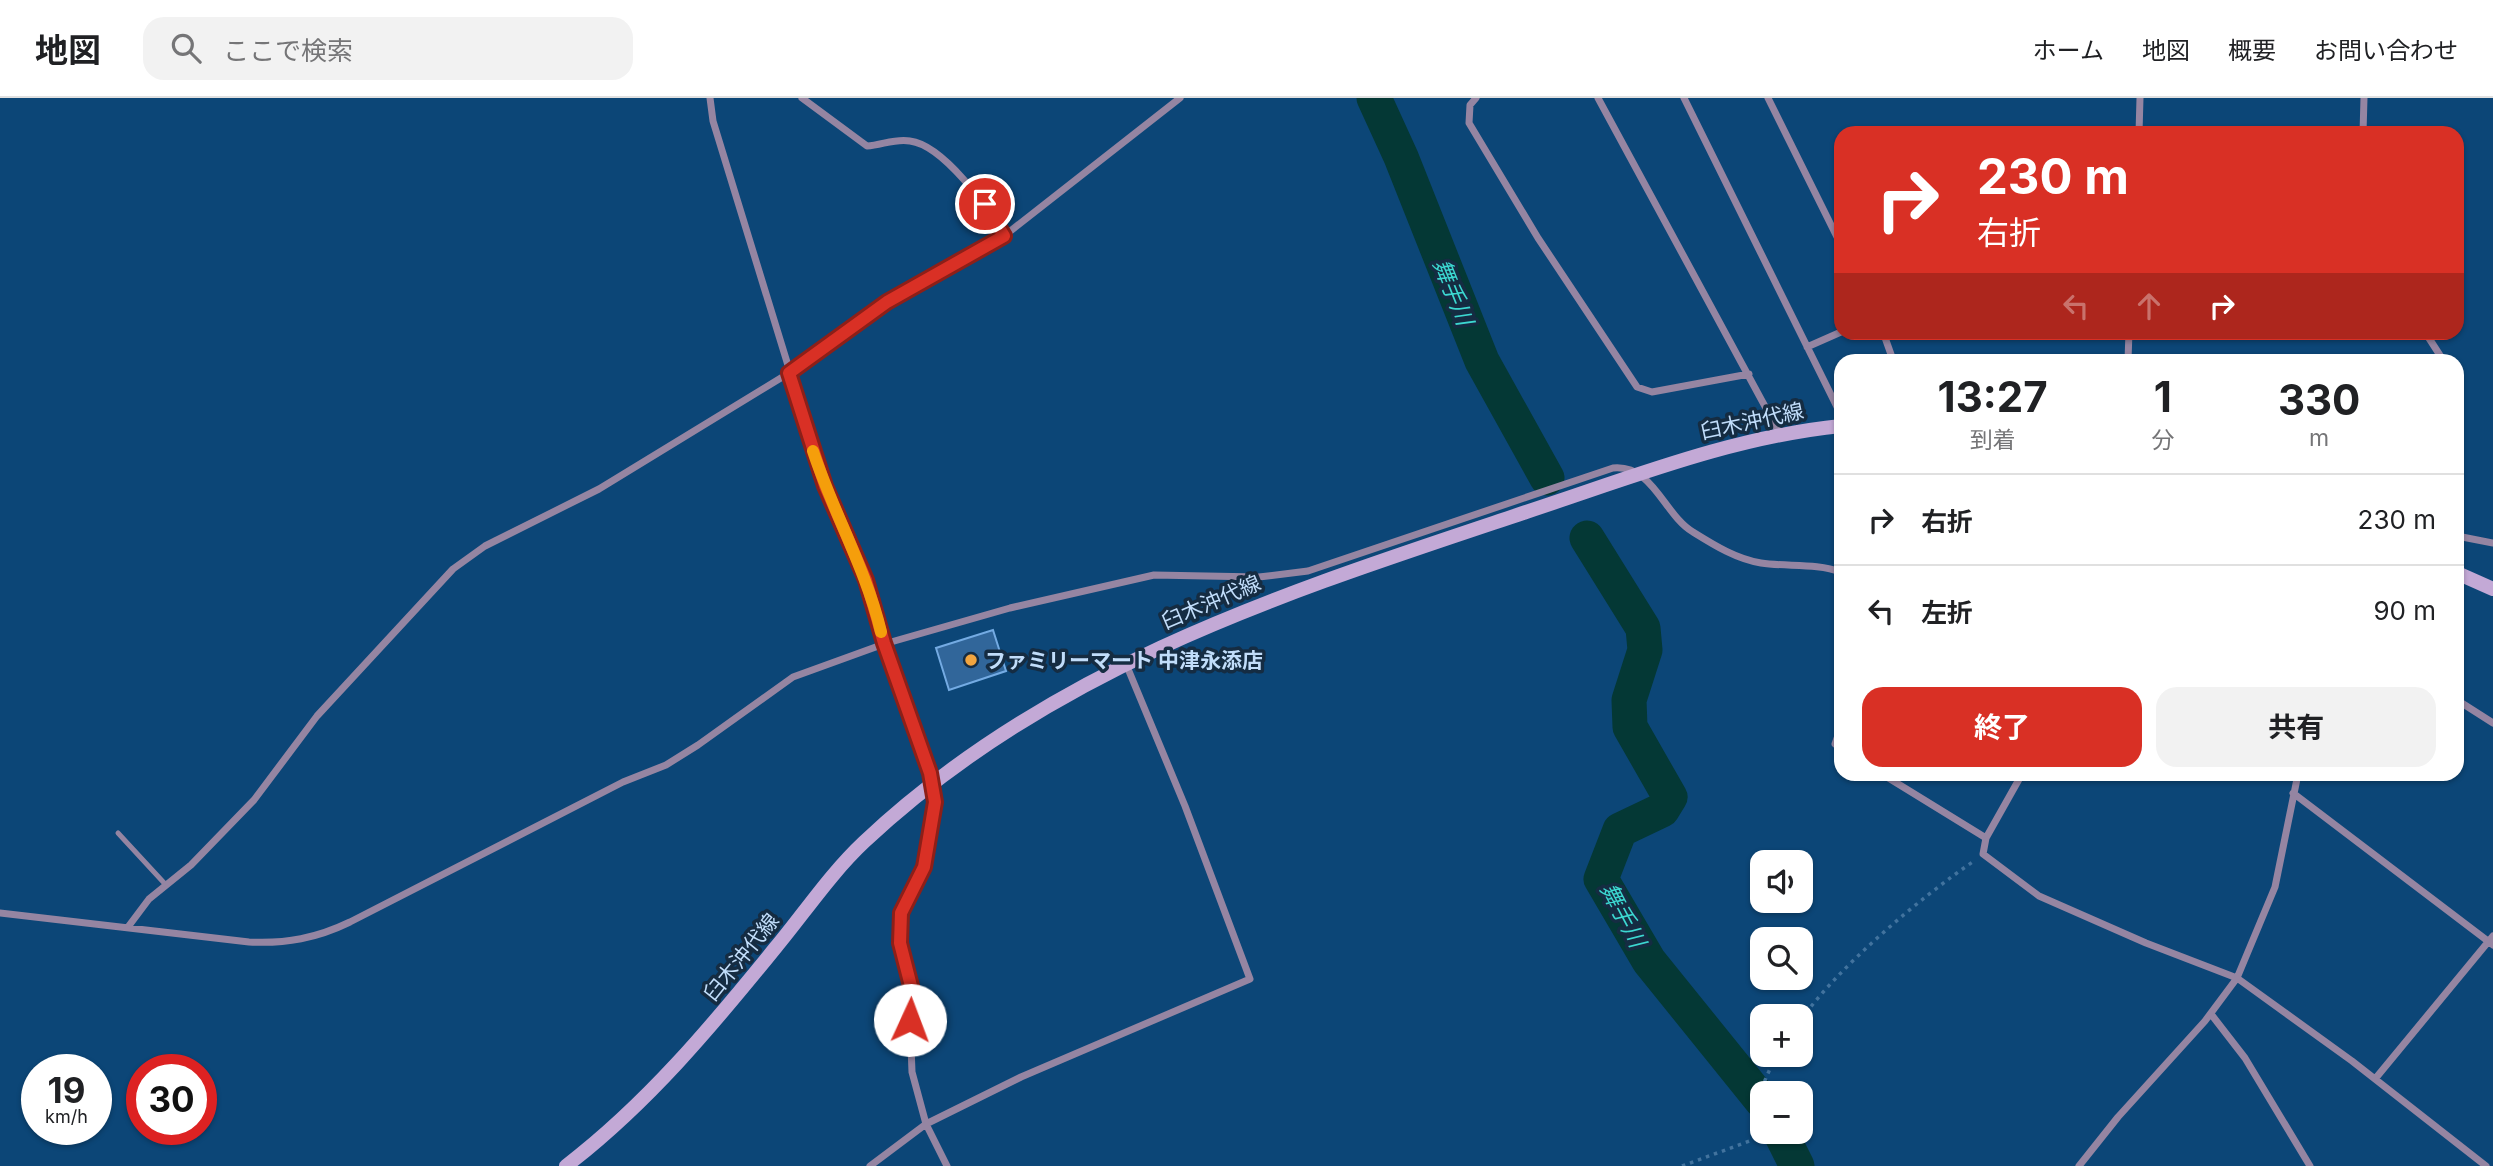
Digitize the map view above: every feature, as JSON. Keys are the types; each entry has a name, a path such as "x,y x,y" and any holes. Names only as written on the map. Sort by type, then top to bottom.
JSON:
{"main road":[{"name":"臼木沖代線","path":"566,1166 647,1095 683,1058 860,845 931,784 1000,735 1126,663 1234,613 1306,585 1638,473 1780,434 1834,427"},
{"path":"2464,576 2493,589"}],"street":[{"path":"710,98 717,134 825,486 866,580 884,643 930,773 935,802 924,867 901,913 900,943 912,990 912,1072 926,1124 947,1166"},
{"path":"802,98 867,146 897,140 920,143 975,193 1004,236"},
{"path":"128,928 144,905 205,852 254,800 317,716 453,569 485,546 599,489 789,373 887,302 1004,236 1180,98"},
{"path":"1476,98 1470,105 1469,123 1538,238 1637,387 1652,393 1749,374"},
{"path":"1598,98 1780,434"},
{"path":"1684,98 1834,401"},
{"path":"1768,98 1834,230"},
{"path":"2139,126 2140,98"},
{"path":"2363,126 2364,98"},
{"path":"1807,347 1834,335"},
{"path":"0,913 267,943 295,941 328,932 622,782 666,765 793,677 884,643 1010,608 1154,575 1259,577 1298,573 1613,468 1623,467 1638,473 1652,485 1683,526 1733,555 1760,563 1834,571"},
{"path":"2464,537 2493,543"},
{"path":"870,1166 926,1124 1021,1077 1250,979 1185,806 1126,663"},
{"path":"2464,704 2493,723"},
{"path":"1893,781 1986,838"},
{"path":"2018,781 1986,838 1983,854 2039,896 2146,943 2237,978 2375,1079 2486,1166"},
{"path":"2079,1166 2118,1117 2211,1014 2237,978 2275,887 2296,781"},
{"path":"2293,793 2492,941 2375,1079"},
{"path":"2211,1014 2245,1058 2311,1166"}],"lane":[{"path":"118,833 166,885"}],"path":[{"path":"1812,1004 1899,920 1983,854"},
{"path":"1682,1166 1750,1141"}],"building":[{"name":"ファミリーマート 中津永添店","path":"993,630 1006,671 949,690 936,648"}],"waterway":[{"name":"舞手川","path":"1374,98 1401,157 1482,361 1547,478"},
{"name":"舞手川","path":"1587,538 1643,628 1645,650 1629,700 1630,727 1670,797 1662,810 1620,830 1601,879 1649,961 1750,1086"},
{"name":"舞手川","path":"1786,1144 1797,1166"}],"slow traffic":[{"path":"813,451 825,486 866,580 881,632"}],"place":[{"name":"ファミリーマート 中津永添店","path":"971,660"}],"route":[{"path":"910,1020 912,990 900,943 901,913 924,867 935,802 930,773 884,643 866,580 825,486 789,373 887,302 1004,236 985,204"}]}
